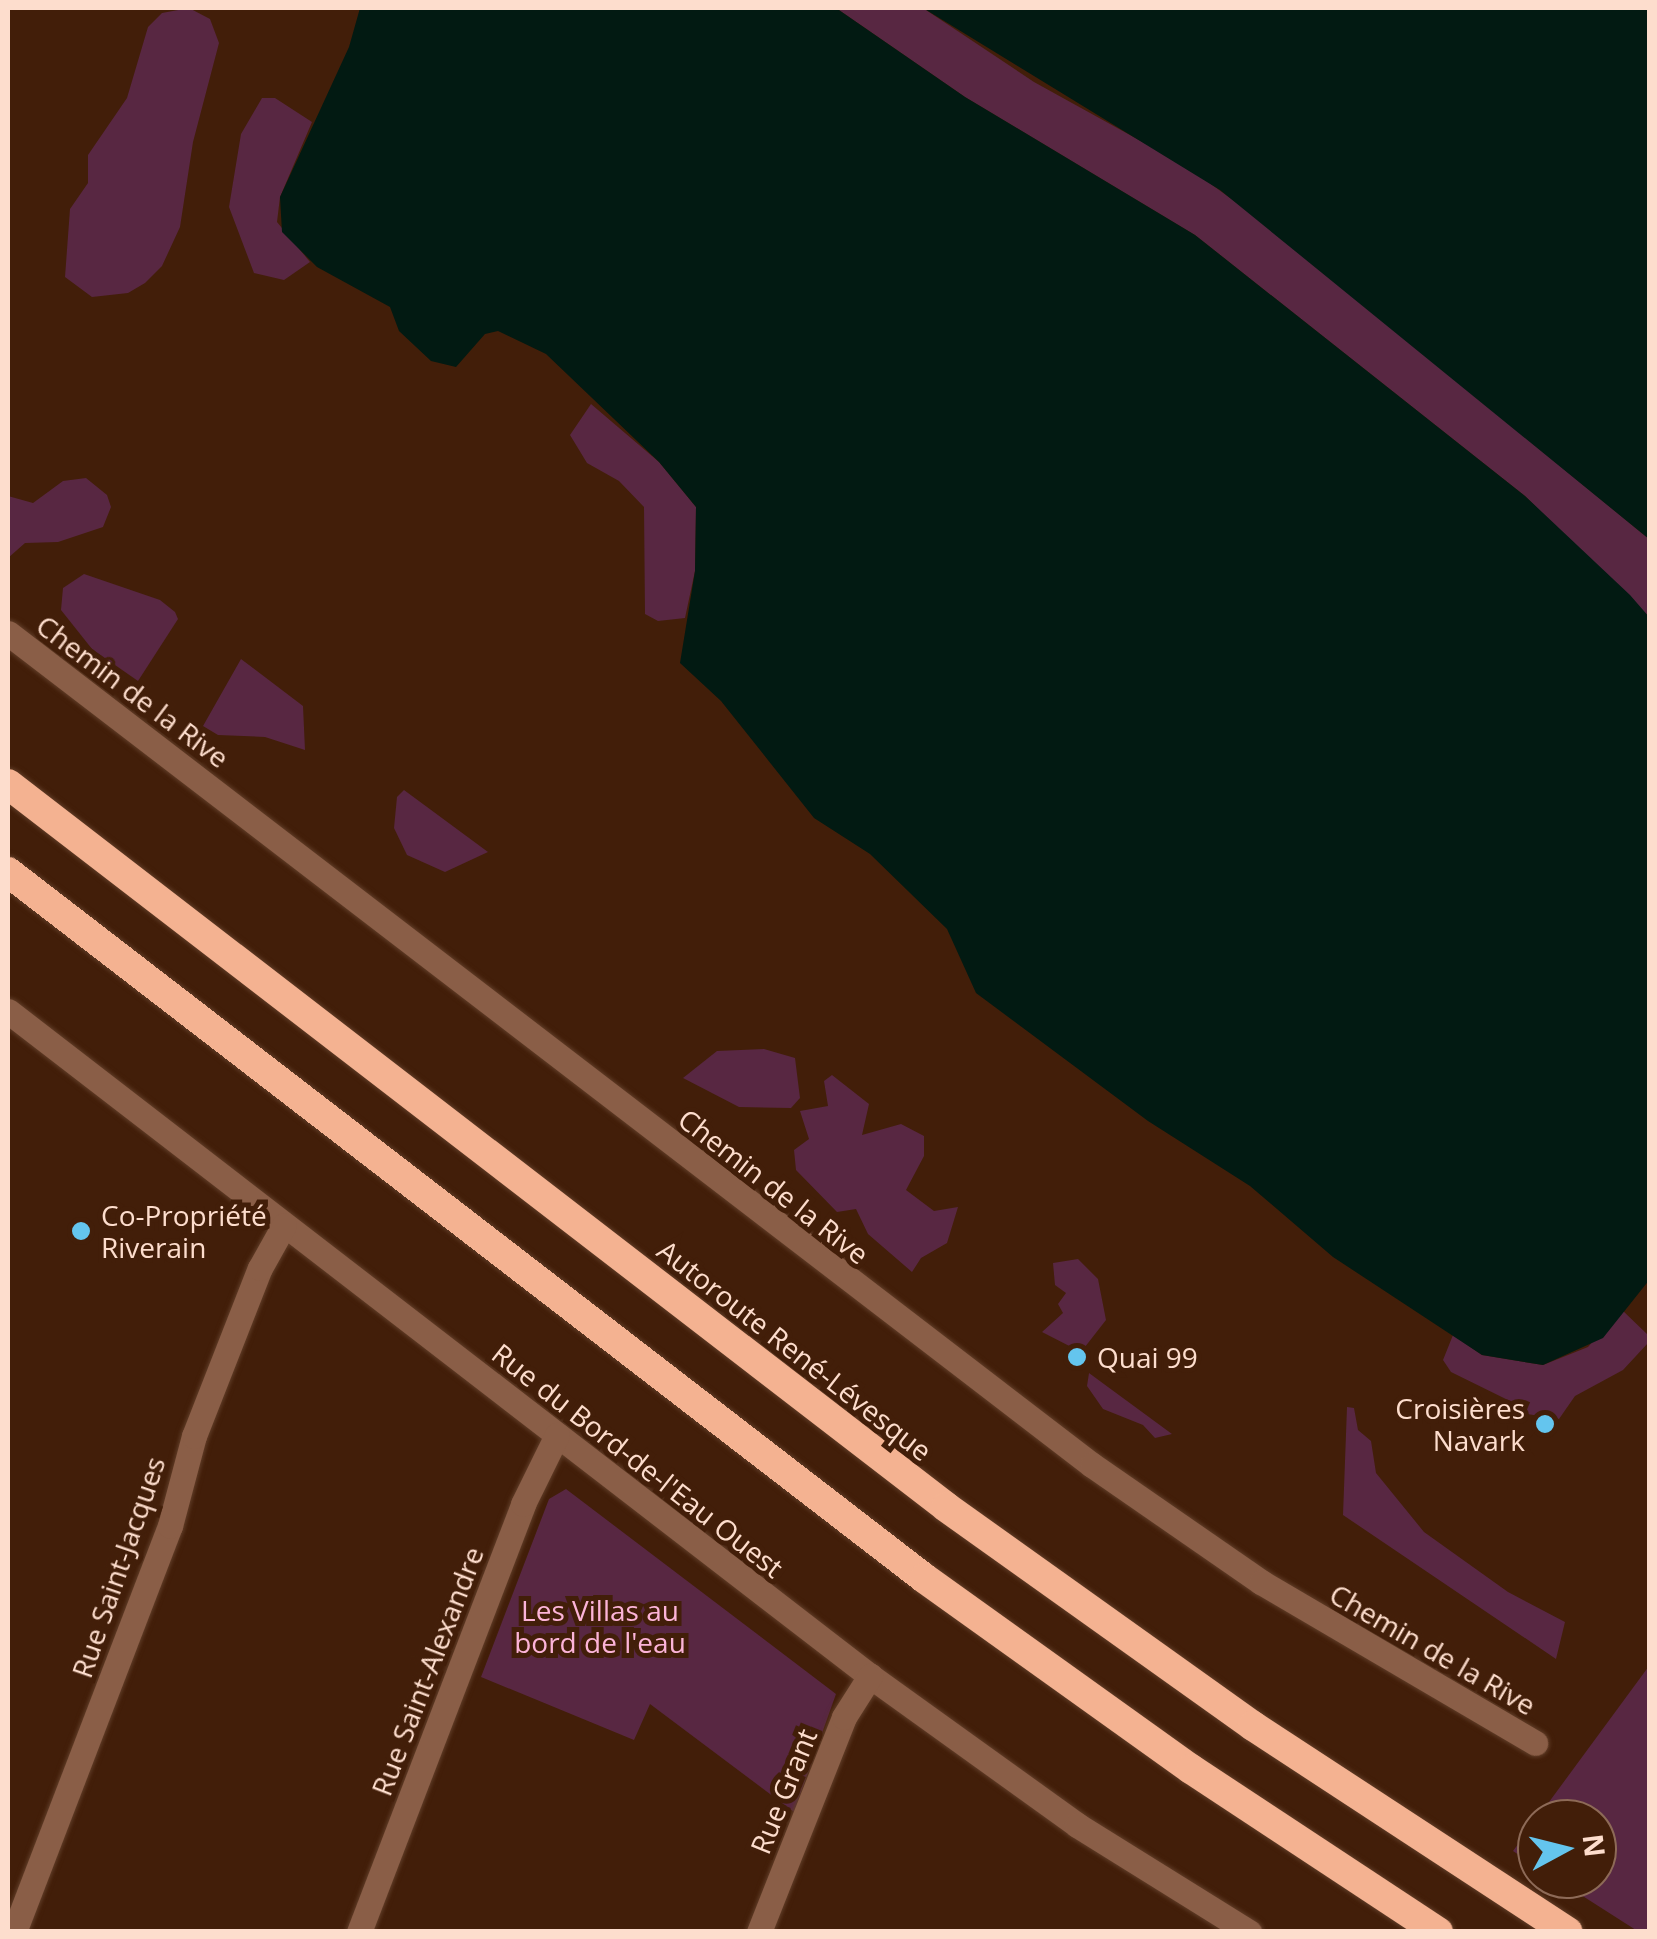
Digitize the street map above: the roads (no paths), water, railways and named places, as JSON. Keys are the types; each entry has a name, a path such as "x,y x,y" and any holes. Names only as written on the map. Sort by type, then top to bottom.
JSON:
{"highway":[{"name":"Autoroute René-Lévesque","path":"8,784 946,1507 1238,1716 1568,1932"},
{"path":"8,872 924,1578 1191,1769 1438,1932"}],"street":[{"name":"Chemin de la Rive","path":"8,633 1092,1465 1262,1582 1535,1743"},
{"name":"Rue du Bord-de-l'Eau Ouest","path":"9,1019 284,1225 870,1676 1221,1925 1249,1932"},
{"name":"Rue Saint-Jacques","path":"14,1932 170,1526 194,1436 260,1268 284,1225"},
{"name":"Rue Saint-Alexandre","path":"359,1932 524,1504 556,1435"},
{"name":"Rue Grant","path":"759,1932 844,1717 870,1676"}],"place":[{"name":"Co-Propriété Riverain","path":"81,1231"},
{"name":"Quai 99","path":"1077,1357"},
{"name":"Croisières Navark","path":"1545,1424"}],"park label":[{"name":"Les Villas au bord de l'eau","path":"600,1626"}]}
